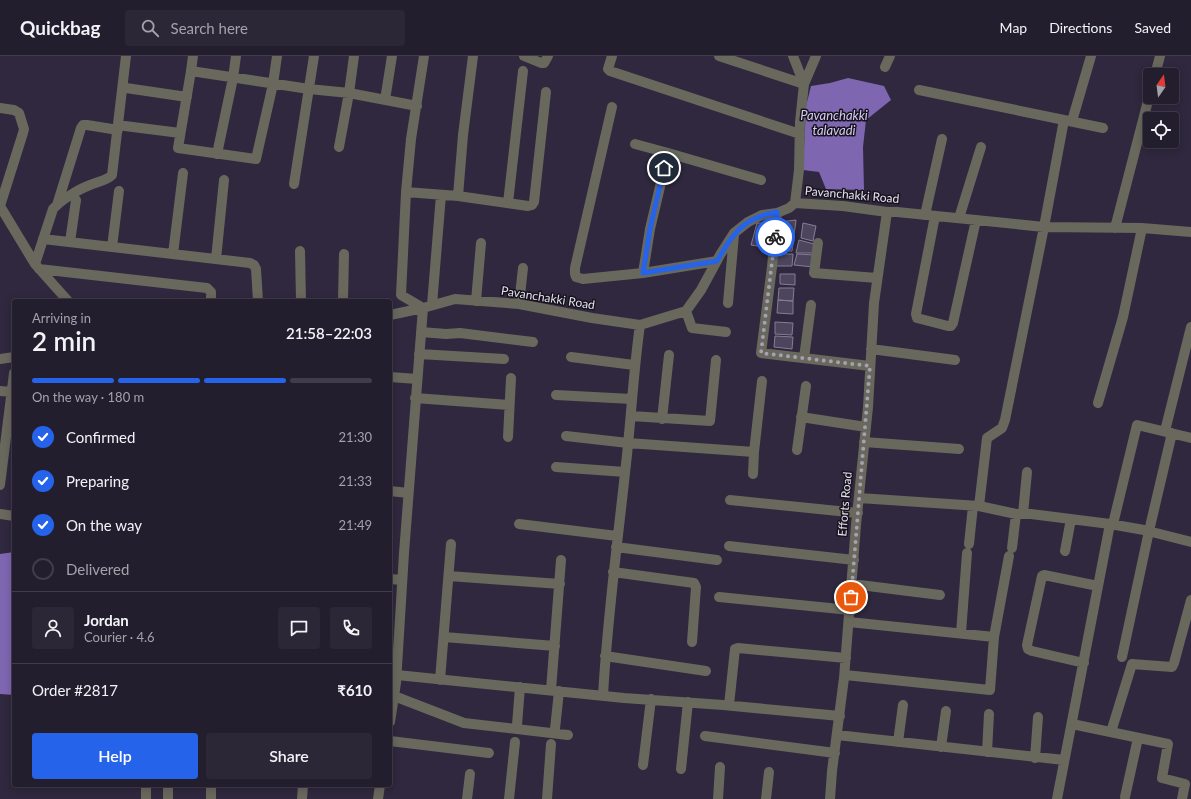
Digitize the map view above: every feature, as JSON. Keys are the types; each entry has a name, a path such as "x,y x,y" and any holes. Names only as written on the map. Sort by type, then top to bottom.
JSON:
{"street":[{"path":"57,205 82,189 109,178 112,175 121,128 126,56"},
{"path":"194,56 178,148 256,159 274,84 277,56"},
{"path":"217,154 233,78 236,56"},
{"path":"294,184 314,56"},
{"path":"339,147 350,93 354,56"},
{"path":"385,100 392,56"},
{"path":"424,56 411,139 406,192 400,295 428,307"},
{"path":"458,196 463,135 473,56"},
{"path":"524,56 541,63 544,63 548,56"},
{"path":"612,56 608,66 610,71 800,134"},
{"path":"719,56 804,84"},
{"path":"793,56 804,84"},
{"path":"795,203 799,170 804,84 816,56"},
{"path":"885,67 890,56"},
{"path":"961,633 968,549 986,442 989,436 1004,425 1044,227 1068,120 1091,56"},
{"path":"1157,68 1160,56"},
{"path":"191,71 309,89 350,93 417,106"},
{"path":"508,203 524,71"},
{"path":"126,88 187,97"},
{"path":"919,90 1103,128"},
{"path":"406,192 458,196 528,206 532,205 534,202 546,92"},
{"path":"1115,228 1147,104"},
{"path":"612,107 575,268 576,278 583,279 643,273 717,261"},
{"path":"0,108 14,110 19,113 24,129 0,206 37,267 66,299"},
{"path":"37,267 43,239 51,214 57,205 83,125 180,133"},
{"path":"942,139 916,314 917,318 920,320 948,326 951,326 953,323 976,220"},
{"path":"635,144 761,180"},
{"path":"959,218 981,147"},
{"path":"643,273 650,229 668,153"},
{"path":"173,254 183,173"},
{"path":"216,260 224,180"},
{"path":"112,247 119,191"},
{"path":"392,709 397,675 408,493 421,332 428,307 441,195"},
{"path":"70,242 76,200"},
{"name":"Pavanchakki Road","path":"392,315 428,307 455,299 519,304 592,318 640,325 686,311 701,290 734,233 748,222 762,215 789,208 795,203 843,206 887,212 1044,227 1142,228 1191,232"},
{"path":"777,212 772,267 761,353 870,366"},
{"name":"Efforts Road","path":"830,799 846,658 866,427 871,349 878,278 887,212"},
{"path":"1098,403 1123,317 1142,228"},
{"path":"728,303 734,233"},
{"path":"43,239 250,263 254,265 256,269 258,299"},
{"path":"476,301 481,243"},
{"path":"818,244 814,273 878,278"},
{"path":"300,252 301,299"},
{"path":"343,299 344,254"},
{"path":"37,267 206,288 210,289 211,299"},
{"path":"519,304 523,268"},
{"path":"804,358 812,305"},
{"path":"686,311 692,328 726,332"},
{"path":"603,696 605,656 613,572 631,416 634,365 640,325"},
{"path":"1122,657 1191,327"},
{"path":"421,332 446,334 460,333 533,342"},
{"path":"871,349 955,360"},
{"path":"419,354 504,359"},
{"path":"662,418 669,355"},
{"path":"0,359 12,357"},
{"path":"571,358 634,365"},
{"path":"631,416 710,421 716,360"},
{"path":"392,377 417,379"},
{"path":"508,437 511,378"},
{"path":"753,474 762,381"},
{"path":"797,450 806,386"},
{"path":"0,391 12,392 0,485"},
{"path":"556,395 632,399"},
{"path":"415,398 509,405"},
{"path":"801,417 866,427"},
{"path":"1057,799 1111,524 1137,425 1191,438"},
{"path":"566,436 628,443 754,452"},
{"path":"864,442 959,449"},
{"path":"556,467 625,472"},
{"path":"844,675 990,690 994,637 1027,472"},
{"path":"392,491 408,493"},
{"path":"859,498 976,506 1019,514 1031,514 1111,524 1149,531 1191,542"},
{"path":"730,500 858,514"},
{"path":"0,514 12,516"},
{"path":"1065,551 1071,519"},
{"path":"519,524 617,536"},
{"path":"440,680 451,544"},
{"path":"729,546 854,560"},
{"path":"616,547 717,560"},
{"path":"554,729 555,646 561,560"},
{"path":"613,572 694,583 696,587 692,642"},
{"path":"1084,664 1032,651 1027,645 1042,576 1044,575 1098,586"},
{"path":"449,576 560,584"},
{"path":"392,579 402,580"},
{"path":"852,584 940,595"},
{"path":"719,597 850,610"},
{"path":"1111,732 1132,664 1172,667 1187,628 1191,600"},
{"path":"849,622 994,637"},
{"path":"444,637 555,646"},
{"path":"729,705 735,649 738,648 846,658"},
{"path":"605,656 706,671"},
{"path":"397,675 603,696 729,705 840,716"},
{"path":"517,725 520,687"},
{"path":"394,696 464,723 568,735"},
{"path":"643,765 651,699"},
{"path":"681,769 688,702"},
{"path":"898,742 903,705"},
{"path":"941,748 946,711"},
{"path":"987,752 989,714"},
{"path":"1035,758 1038,717"},
{"path":"1072,724 1168,744 1162,778 1185,784 1182,799"},
{"path":"837,735 941,748 1064,760"},
{"path":"705,736 835,753"},
{"path":"1125,797 1138,738"},
{"path":"392,741 490,753"},
{"path":"509,799 515,742"},
{"path":"547,799 551,744"},
{"path":"718,799 720,767"},
{"path":"766,799 769,772"},
{"path":"467,799 470,774"},
{"path":"146,787 146,799"},
{"path":"168,787 168,799"},
{"path":"211,787 211,799"},
{"path":"302,799 303,787"},
{"path":"378,799 380,787"}],"water":[{"name":"Pavanchakki talavadi","path":"848,78 884,86 891,100 866,120 863,147 864,190 826,189 819,172 803,170 806,106 811,86"},
{"path":"12,552 12,695 0,694 0,554"}],"building":[{"path":"796,220 792,251 777,251 780,222"},
{"path":"757,223 774,224 770,248 751,245"},
{"path":"803,223 816,226 813,241 801,238"},
{"path":"799,240 814,244 813,253 796,253"},
{"path":"776,254 793,254 792,266 775,266"},
{"path":"797,254 814,255 813,267 794,265"},
{"path":"780,274 795,274 795,285 780,284"},
{"path":"779,288 794,288 793,301 778,300"},
{"path":"778,300 793,301 793,314 777,313"},
{"path":"775,322 793,323 792,335 775,334"},
{"path":"775,336 793,337 792,349 774,347"}],"way so far":[{"path":"775,237 761,353 870,366 868,407 856,525 851,597"}],"route":[{"path":"664,168 650,229 643,273 717,261 734,233 748,222 762,215 777,212 775,237"}]}
